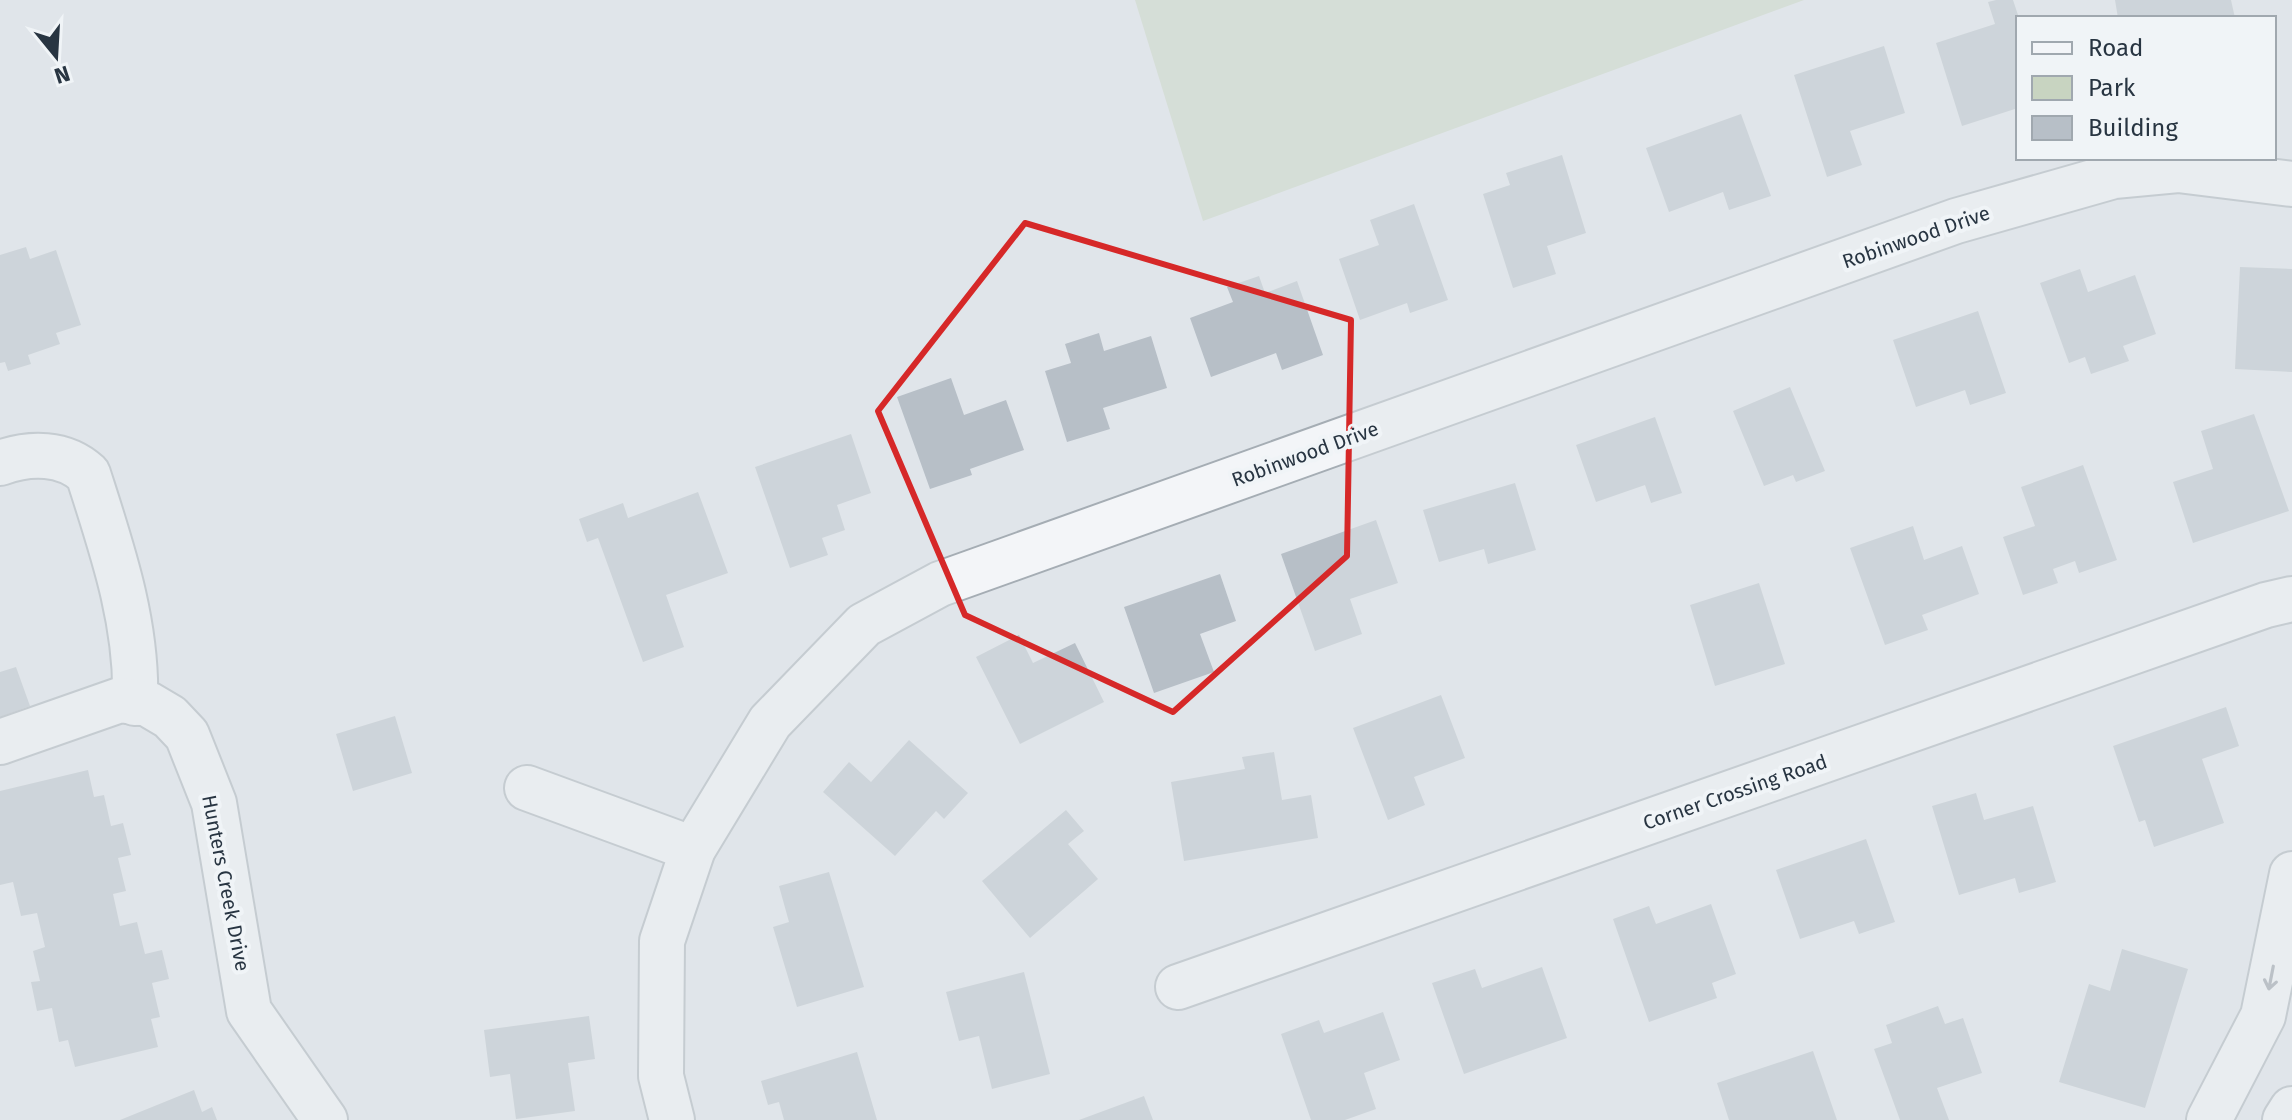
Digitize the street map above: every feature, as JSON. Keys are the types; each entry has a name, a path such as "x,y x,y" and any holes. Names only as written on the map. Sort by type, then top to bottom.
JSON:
{"street":[{"name":"Robinwood Drive","path":"672,1120 661,1076 662,941 693,849 770,722 864,625 940,584 1956,221 2114,176 2178,170 2292,184"},
{"path":"0,463 55,456 75,462 88,474 131,624 137,658 135,703 120,700 0,742"},
{"name":"Corner Crossing Road","path":"1178,987 2266,605 2292,599"},
{"name":"Hunters Creek Drive","path":"135,703 148,704 170,717 187,735 214,803 249,1011 325,1120"},
{"path":"527,788 693,849"},
{"path":"2209,1120 2263,1016 2292,874"},
{"path":"2285,1120 2292,1109"}],"highlighted area":[{"path":"1025,223 1351,320 1347,556 1173,712 965,615 878,411"}],"green space":[{"path":"1135,0 1804,0 1203,221"}],"building":[{"path":"2013,0 2018,16 2016,109 1962,126 1936,43 1995,24 1988,2"},
{"path":"2115,0 2231,0 2235,16 2118,16"},
{"path":"1884,46 1905,113 1850,131 1862,165 1827,177 1794,75"},
{"path":"1741,114 1771,196 1729,210 1723,192 1669,212 1646,148"},
{"path":"1562,155 1586,233 1547,246 1556,274 1513,288 1483,194 1510,185 1506,173"},
{"path":"1414,204 1448,300 1410,313 1407,303 1360,320 1339,259 1379,245 1370,220"},
{"path":"26,247 30,259 56,250 81,325 56,333 60,344 28,355 31,364 8,371 5,362 0,363 0,255"},
{"path":"2240,267 2292,269 2292,372 2235,369"},
{"path":"2080,269 2088,292 2135,275 2156,334 2123,346 2129,361 2091,374 2085,357 2069,363 2040,283"},
{"path":"1259,276 1265,293 1297,281 1323,355 1282,370 1276,353 1211,377 1190,318 1233,302 1227,287"},
{"path":"1978,311 2006,393 1970,405 1965,390 1916,407 1893,340"},
{"path":"1099,333 1104,351 1151,336 1167,388 1103,408 1110,429 1067,442 1045,371 1071,363 1065,344"},
{"path":"951,378 964,415 1006,400 1024,450 970,469 972,475 930,489 897,397"},
{"path":"1790,387 1825,471 1796,482 1793,475 1764,486 1733,411"},
{"path":"2254,414 2289,511 2193,543 2173,482 2213,469 2201,431"},
{"path":"1655,417 1682,493 1651,503 1645,485 1596,502 1576,445"},
{"path":"851,434 871,493 837,505 845,530 822,538 828,555 790,568 755,467"},
{"path":"2083,465 2117,560 2079,573 2075,561 2053,569 2058,583 2023,595 2003,537 2035,526 2021,487"},
{"path":"1515,483 1536,550 1488,564 1484,549 1439,562 1423,510"},
{"path":"698,492 728,573 666,595 684,647 643,662 598,538 587,542 579,519 623,503 628,518"},
{"path":"1376,520 1398,583 1350,599 1362,634 1315,651 1281,554"},
{"path":"1913,526 1924,560 1962,546 1979,594 1922,615 1928,630 1885,645 1850,548"},
{"path":"1220,574 1236,621 1200,634 1214,672 1154,693 1124,607"},
{"path":"1759,583 1785,664 1715,686 1690,605"},
{"path":"1019,635 1033,663 1075,643 1104,702 1020,744 976,657"},
{"path":"16,667 30,706 0,717 0,672"},
{"path":"1441,695 1465,758 1414,777 1425,805 1388,820 1353,728"},
{"path":"2226,707 2239,746 2202,759 2224,823 2154,847 2145,820 2139,822 2113,746"},
{"path":"395,716 412,773 353,791 336,734"},
{"path":"909,740 968,793 944,819 936,811 895,856 823,792 849,762 871,782"},
{"path":"1274,752 1282,800 1311,795 1318,838 1184,861 1171,782 1245,769 1242,757"},
{"path":"88,770 94,797 104,795 111,826 123,823 131,855 118,858 126,891 113,894 120,926 137,922 145,954 162,950 169,979 152,983 160,1017 151,1019 158,1047 75,1067 68,1040 59,1042 52,1008 37,1011 31,982 40,981 33,951 45,947 37,913 21,916 13,882 0,885 0,791"},
{"path":"1976,793 1984,820 2033,806 2056,882 2019,893 2015,878 1959,895 1932,806"},
{"path":"1066,810 1084,831 1068,844 1098,879 1030,938 982,881"},
{"path":"1866,839 1895,922 1859,934 1854,921 1800,939 1776,870"},
{"path":"829,872 864,987 797,1007 773,927 789,922 779,886"},
{"path":"1711,904 1736,974 1712,983 1717,998 1649,1022 1613,919 1649,906 1656,924"},
{"path":"2122,949 2188,969 2145,1108 2059,1082 2089,984 2110,991"},
{"path":"1542,967 1567,1038 1464,1074 1432,983 1475,969 1482,988"},
{"path":"1024,972 1050,1074 992,1089 979,1036 959,1041 946,992"},
{"path":"1938,1006 1945,1024 1963,1018 1982,1073 1937,1088 1949,1120 1900,1120 1874,1049 1892,1043 1886,1025"},
{"path":"1383,1012 1400,1060 1364,1073 1376,1109 1345,1120 1311,1120 1281,1034 1319,1020 1324,1033"},
{"path":"589,1016 595,1059 568,1063 575,1111 516,1119 510,1074 490,1077 484,1030"},
{"path":"1813,1051 1837,1120 1729,1120 1717,1083"},
{"path":"857,1052 877,1120 784,1120 779,1102 768,1105 761,1081"},
{"path":"194,1090 202,1112 212,1107 217,1120 120,1120"},
{"path":"1144,1096 1153,1120 1079,1120"}]}
